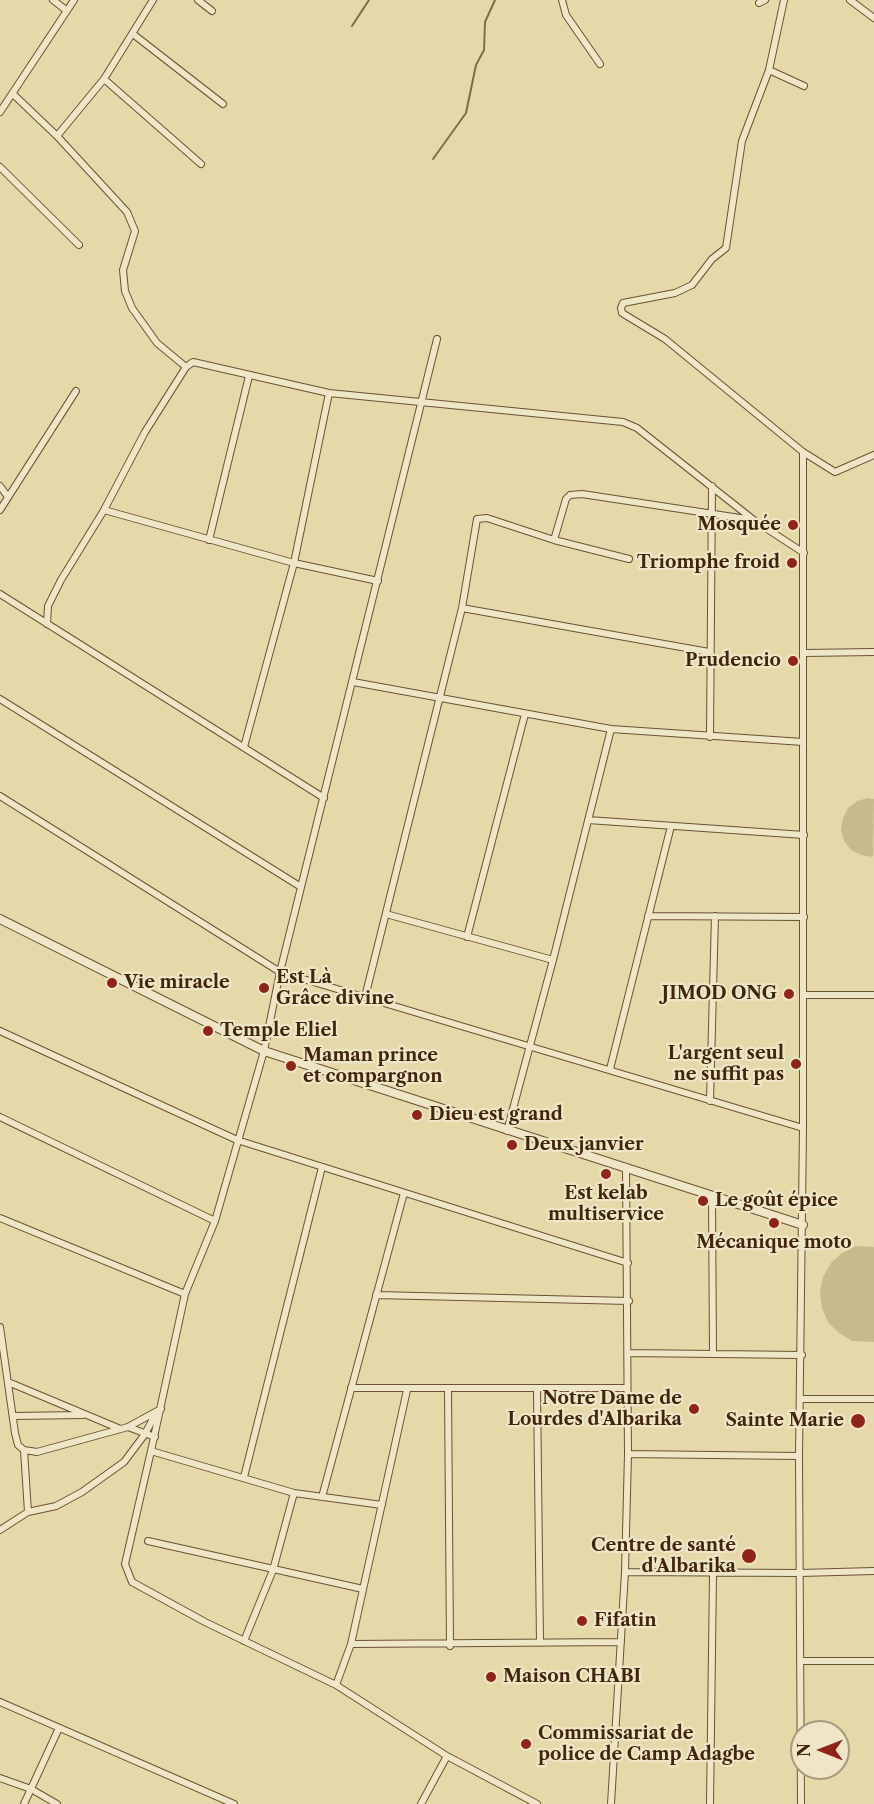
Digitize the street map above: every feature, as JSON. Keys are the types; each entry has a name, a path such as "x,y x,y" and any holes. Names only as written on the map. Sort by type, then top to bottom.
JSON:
{"street":[{"path":"53,0 66,10"},
{"path":"0,112 74,0"},
{"path":"57,136 104,79 153,0"},
{"path":"198,0 212,11"},
{"path":"562,0 566,15 600,64"},
{"path":"784,0 769,70 742,141 726,248 712,259 692,285 675,292 623,303 621,308 622,313 665,339 802,452 835,472 874,455"},
{"path":"850,0 874,18"},
{"path":"133,34 223,104"},
{"path":"769,70 804,86"},
{"path":"104,79 201,164"},
{"path":"13,94 57,136 132,222 135,234 123,270 125,291 138,320 167,353 186,367"},
{"path":"0,167 79,245"},
{"path":"437,339 423,404 280,972 264,1051 215,1221 185,1294 162,1408 125,1564 132,1582 140,1587 336,1685 447,1756 537,1804"},
{"path":"47,624 48,606 61,579 104,510 145,432 186,367 193,362 329,393 623,422 637,428 755,521 804,553"},
{"path":"209,540 249,376"},
{"path":"0,510 76,391"},
{"path":"244,747 294,563 329,393"},
{"path":"801,1804 799,1456 802,1355 804,995 802,452"},
{"path":"0,486 8,497"},
{"path":"710,737 712,486"},
{"path":"554,540 566,499 570,495 582,494 755,521"},
{"path":"104,510 294,563 378,581"},
{"path":"365,997 462,608 477,519 487,518 554,540 629,559"},
{"path":"0,594 324,798"},
{"path":"462,608 710,652"},
{"path":"804,653 874,652"},
{"path":"353,682 611,729 804,742"},
{"path":"0,699 301,887"},
{"path":"467,937 525,714"},
{"path":"507,1131 611,729"},
{"path":"0,796 280,972 803,1128"},
{"path":"588,820 804,835"},
{"path":"610,1069 671,826"},
{"path":"386,914 553,960"},
{"path":"648,916 804,917"},
{"path":"710,1101 715,916"},
{"path":"0,919 264,1051 803,1225"},
{"path":"804,995 874,995"},
{"path":"0,1031 237,1140 628,1263"},
{"path":"0,1117 215,1221"},
{"path":"244,1477 322,1167"},
{"path":"611,1804 625,1572 628,1454 629,1301 626,1169"},
{"path":"322,1497 404,1193"},
{"path":"712,1197 713,1354"},
{"path":"0,1218 185,1294"},
{"path":"376,1295 629,1301"},
{"path":"0,1327 18,1445 24,1450 37,1452 128,1427 162,1408"},
{"path":"628,1353 802,1355"},
{"path":"8,1382 119,1428"},
{"path":"351,1388 407,1390 627,1388"},
{"path":"537,1389 540,1643"},
{"path":"336,1685 351,1644 407,1390"},
{"path":"448,1390 450,1646"},
{"path":"801,1399 874,1399"},
{"path":"0,1530 28,1512 56,1506 82,1492 124,1462 145,1434 156,1413"},
{"path":"13,1416 86,1415"},
{"path":"128,1427 155,1437"},
{"path":"24,1450 28,1512"},
{"path":"151,1452 294,1493 382,1506"},
{"path":"628,1454 799,1456"},
{"path":"244,1641 273,1570 294,1493"},
{"path":"148,1542 363,1589"},
{"path":"625,1572 713,1574 874,1570"},
{"path":"710,1804 713,1574"},
{"path":"351,1644 450,1646 621,1642"},
{"path":"800,1661 874,1661"},
{"path":"0,1702 234,1804"},
{"path":"24,1804 59,1728"},
{"path":"421,1804 447,1756"},
{"path":"0,1778 31,1789 57,1804"}],"shaded area":[{"path":"874,799 873,857 851,850 844,841 841,830 848,808 857,801"},
{"path":"856,1246 874,1247 874,1342 852,1341 839,1333 828,1322 822,1308 820,1292 823,1277 831,1263 842,1253"}],"waterway":[{"path":"352,26 369,0"},
{"path":"433,159 466,113 476,65 484,50 485,22 495,0"}],"place":[{"name":"Mosquée","path":"793,525"},
{"name":"Triomphe froid","path":"792,563"},
{"name":"Prudencio","path":"793,661"},
{"name":"Vie miracle","path":"112,983"},
{"name":"Est Là Grâce divine","path":"264,988"},
{"name":"JIMOD ONG","path":"789,994"},
{"name":"Temple Eliel","path":"208,1031"},
{"name":"L'argent seul ne suffit pas","path":"796,1064"},
{"name":"Maman prince et compargnon","path":"291,1066"},
{"name":"Dieu est grand","path":"417,1115"},
{"name":"Deux janvier","path":"512,1145"},
{"name":"Est kelab multiservice","path":"606,1174"},
{"name":"Le goût épice","path":"703,1201"},
{"name":"Mécanique moto","path":"774,1223"},
{"name":"Notre Dame de Lourdes d'Albarika","path":"694,1409"},
{"name":"Sainte Marie","path":"858,1421"},
{"name":"Centre de santé d'Albarika","path":"749,1556"},
{"name":"Fifatin","path":"582,1621"},
{"name":"Maison CHABI","path":"491,1677"},
{"name":"Commissariat de police de Camp Adagbe","path":"526,1744"}]}
